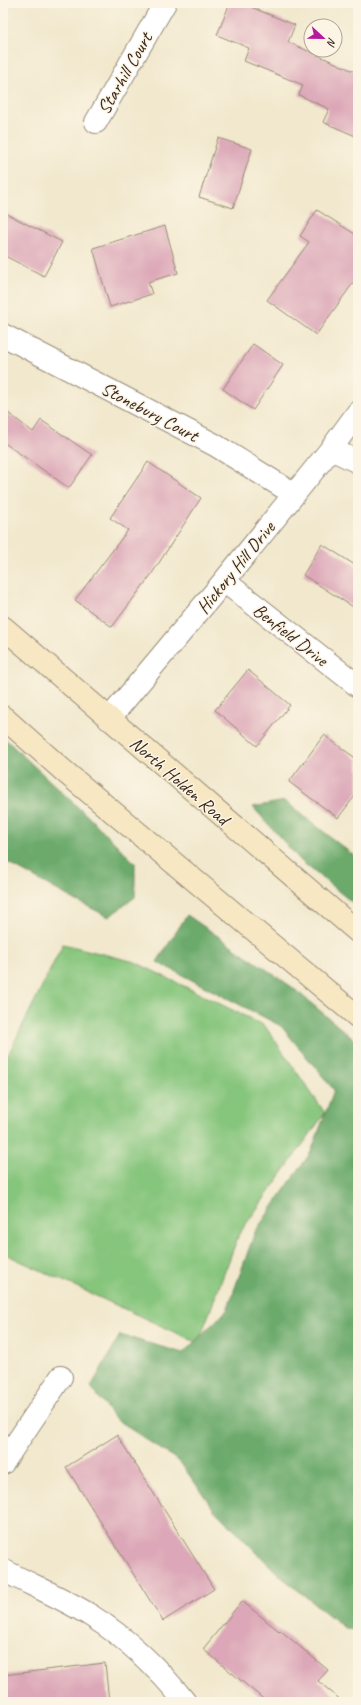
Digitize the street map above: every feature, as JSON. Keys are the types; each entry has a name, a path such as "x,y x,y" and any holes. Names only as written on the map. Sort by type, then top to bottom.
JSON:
{"main road":[{"name":"North Holden Road","path":"3,627 358,932"},
{"path":"3,717 65,772 358,1017"}],"street":[{"name":"Starhill Court","path":"96,122 165,3"},
{"name":"Stonebury Court","path":"3,335 215,445 294,494"},
{"name":"Hickory Hill Drive","path":"109,719 224,582 331,449 358,412"},
{"path":"331,449 358,462"},
{"name":"Benfield Drive","path":"224,582 358,686"},
{"path":"3,1463 61,1377"},
{"path":"3,1570 92,1617 122,1637 163,1674 185,1702"}],"green space":[{"path":"3,737 96,824 135,863 135,897 109,917 3,860"},
{"path":"285,801 358,859 358,907 301,861 253,807"},
{"path":"187,915 292,987 358,1043 358,1630 346,1629 279,1575 215,1511 180,1462 114,1418 91,1387 120,1335 183,1353 227,1310 255,1232 311,1152 334,1090 281,1026 157,962"},
{"path":"63,944 135,962 265,1026 325,1113 239,1234 198,1343 3,1253 3,1065"}],"building":[{"path":"230,3 241,3 295,25 288,42 303,49 303,58 324,58 358,73 358,137 323,122 329,109 299,95 303,85 244,61 249,48 217,35"},
{"path":"218,138 252,149 233,208 199,197"},
{"path":"317,210 358,236 358,276 316,335 267,300 309,242 300,236"},
{"path":"3,212 62,242 44,276 3,255"},
{"path":"165,226 178,273 148,282 152,294 110,307 93,248"},
{"path":"253,344 283,365 253,410 223,389"},
{"path":"3,409 33,432 41,420 92,455 69,488 3,442"},
{"path":"148,462 201,498 151,575 112,627 75,600 128,530 110,518"},
{"path":"322,544 358,567 358,610 303,575"},
{"path":"248,670 290,705 257,746 215,710"},
{"path":"324,735 358,760 358,792 338,818 289,782"},
{"path":"117,1435 214,1589 163,1621 66,1467"},
{"path":"242,1601 328,1670 318,1681 343,1702 267,1702 203,1649"},
{"path":"105,1663 109,1702 3,1702 3,1675"}]}
